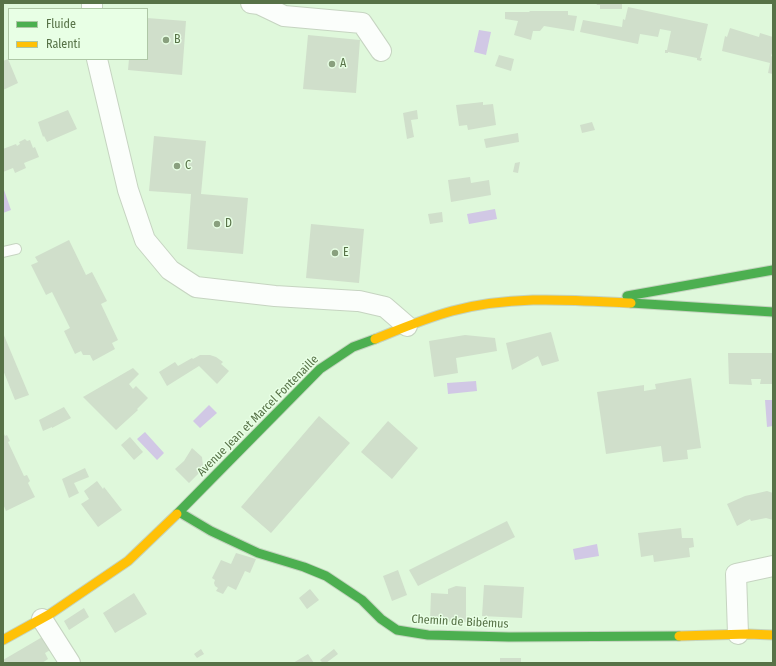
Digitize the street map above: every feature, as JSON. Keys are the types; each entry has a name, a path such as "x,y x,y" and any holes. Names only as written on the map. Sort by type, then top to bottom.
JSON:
{"main road":[{"name":"Avenue Jean et Marcel Fontenaille","path":"596,302 738,275 773,270"},
{"path":"728,290 730,284 738,275"},
{"name":"Avenue Jean et Marcel Fontenaille","path":"3,640 42,619 83,593 128,561 179,512 320,369 353,347 407,326 452,311 495,303 524,300 556,299 773,312"},
{"path":"728,300 730,304 738,311"},
{"name":"Chemin de Bibémus","path":"179,512 211,531 258,553 304,567 326,576 362,600 381,620 397,630 428,635 509,637 618,637 738,634 773,635"}],"street":[{"path":"251,3 259,4 284,16 362,23 381,51"},
{"path":"97,60 128,190 146,240 170,270 196,287 275,296 358,301 385,307 407,326"},
{"path":"738,634 736,574 773,566"},
{"path":"42,619 70,663"}],"lane":[{"path":"3,252 16,249"}],"shaded area":[{"path":"3,3 773,3 773,663 3,663"},
{"path":"479,30 491,32 486,55 474,52"},
{"path":"3,187 11,210 3,213"},
{"path":"495,209 497,219 469,224 467,214"},
{"path":"476,381 477,391 448,394 447,383"},
{"path":"765,400 773,400 773,426 767,427"},
{"path":"209,405 217,413 200,428 193,421"},
{"path":"145,432 164,453 157,460 137,439"},
{"path":"597,544 599,556 575,560 573,549"}],"building":[{"path":"596,3 622,3 622,9 600,9 600,5 597,5"},
{"path":"628,7 708,24 700,58 702,58 701,61 697,60 697,58 668,52 665,53 671,31 660,29 658,37 640,34 638,44 580,32 583,20 622,27 623,19 625,20"},
{"path":"568,11 568,15 577,16 574,31 544,26 540,31 533,31 531,40 514,35 518,21 505,19 505,12"},
{"name":"B","path":"148,18 186,21 182,75 128,70 129,60 148,60"},
{"path":"730,28 759,37 760,33 773,37 773,50 771,56 773,57 773,74 768,73 770,63 722,51 725,36 727,37"},
{"name":"A","path":"308,35 360,40 356,93 303,89"},
{"path":"499,55 514,59 511,71 495,66"},
{"path":"8,59 18,83 3,90 3,61"},
{"path":"483,102 483,105 493,104 496,125 468,130 467,125 459,126 456,105"},
{"path":"68,110 77,129 47,142 44,136 43,137 38,122"},
{"path":"417,110 418,119 411,120 414,137 407,139 403,113"},
{"path":"592,122 595,130 582,133 580,125"},
{"path":"518,133 519,142 486,148 484,139"},
{"path":"154,136 206,141 201,194 248,198 243,254 187,249 191,194 149,191"},
{"path":"25,139 27,141 30,140 39,157 24,163 26,168 15,173 13,168 3,172 3,149 16,144 17,146 20,144 19,142"},
{"path":"520,162 518,173 513,172 515,163"},
{"path":"470,177 471,183 489,180 491,195 451,202 448,180"},
{"path":"442,212 443,222 430,224 428,214"},
{"name":"E","path":"311,224 364,229 359,283 306,278"},
{"path":"69,240 86,275 92,272 107,301 101,304 118,340 112,343 115,349 93,361 90,355 83,355 81,351 75,354 64,331 70,328 52,292 46,295 31,265 38,262 35,257"},
{"path":"551,332 559,361 542,366 538,356 512,370 506,343"},
{"path":"3,333 29,395 15,400 3,370"},
{"path":"465,335 495,338 497,351 456,358 458,373 434,377 429,341"},
{"path":"728,353 773,353 773,384 760,384 761,379 751,379 752,385 729,384"},
{"path":"200,355 210,355 216,357 223,362 221,364 229,371 217,384 199,366 167,386 159,372 175,362 178,366"},
{"path":"133,368 139,374 129,384 133,389 136,386 148,398 137,409 138,410 116,430 83,397"},
{"path":"691,378 701,448 687,450 688,459 663,462 661,446 606,454 597,392 644,385 644,391 656,389 655,384"},
{"path":"64,407 71,418 43,431 39,420"},
{"path":"319,416 350,443 271,533 241,507"},
{"path":"388,421 418,448 392,479 361,452"},
{"path":"3,432 5,436 7,435 10,441 8,442 24,476 27,475 30,481 28,483 35,497 6,511 3,504"},
{"path":"130,437 143,452 134,460 121,445"},
{"path":"192,448 202,457 203,466 202,470 189,483 175,469 184,461"},
{"path":"85,468 89,477 74,483 79,493 69,498 62,479"},
{"path":"97,481 103,489 104,487 122,510 98,527 81,504 89,499 84,491"},
{"path":"767,491 773,493 773,520 766,518 751,521 750,519 737,526 727,504 745,496"},
{"path":"507,521 515,537 418,586 409,570"},
{"path":"681,528 682,538 693,538 694,547 689,548 690,557 654,562 653,555 641,557 638,533"},
{"path":"236,553 256,559 250,573 245,571 236,590 228,586 223,594 216,591 218,588 215,586 215,580 212,578 221,560 231,564"},
{"path":"398,570 407,595 392,601 383,576"},
{"path":"484,585 524,587 522,618 482,616"},
{"path":"456,586 466,587 466,622 430,621 431,593 448,594 448,589"},
{"path":"310,589 319,600 307,609 299,598"},
{"path":"134,593 147,614 115,633 103,613"},
{"path":"84,608 89,617 69,630 64,621"},
{"path":"44,636 52,649 45,653 48,659 42,663 3,663 3,660"},
{"path":"201,649 204,654 197,658 194,654"},
{"path":"334,649 338,654 326,663 323,663 320,660"},
{"path":"308,654 314,663 293,663"},
{"path":"500,658 521,658 521,663 500,663"}],"traffic: fast":[{"path":"627,296 773,270"},
{"path":"631,303 773,312"},
{"path":"177,514 320,369 353,347 375,339"},
{"path":"179,512 211,531 258,553 304,567 326,576 362,600 381,619 397,630 428,635 509,637 679,636"}],"traffic: slow":[{"path":"375,339 442,314 474,306 541,300 631,303"},
{"path":"3,640 50,614 128,561 177,514"},
{"path":"679,636 748,634 773,635"}],"place":[{"name":"B","path":"166,40"},
{"name":"A","path":"332,64"},
{"name":"C","path":"177,166"},
{"name":"D","path":"217,224"},
{"name":"E","path":"335,253"}]}
